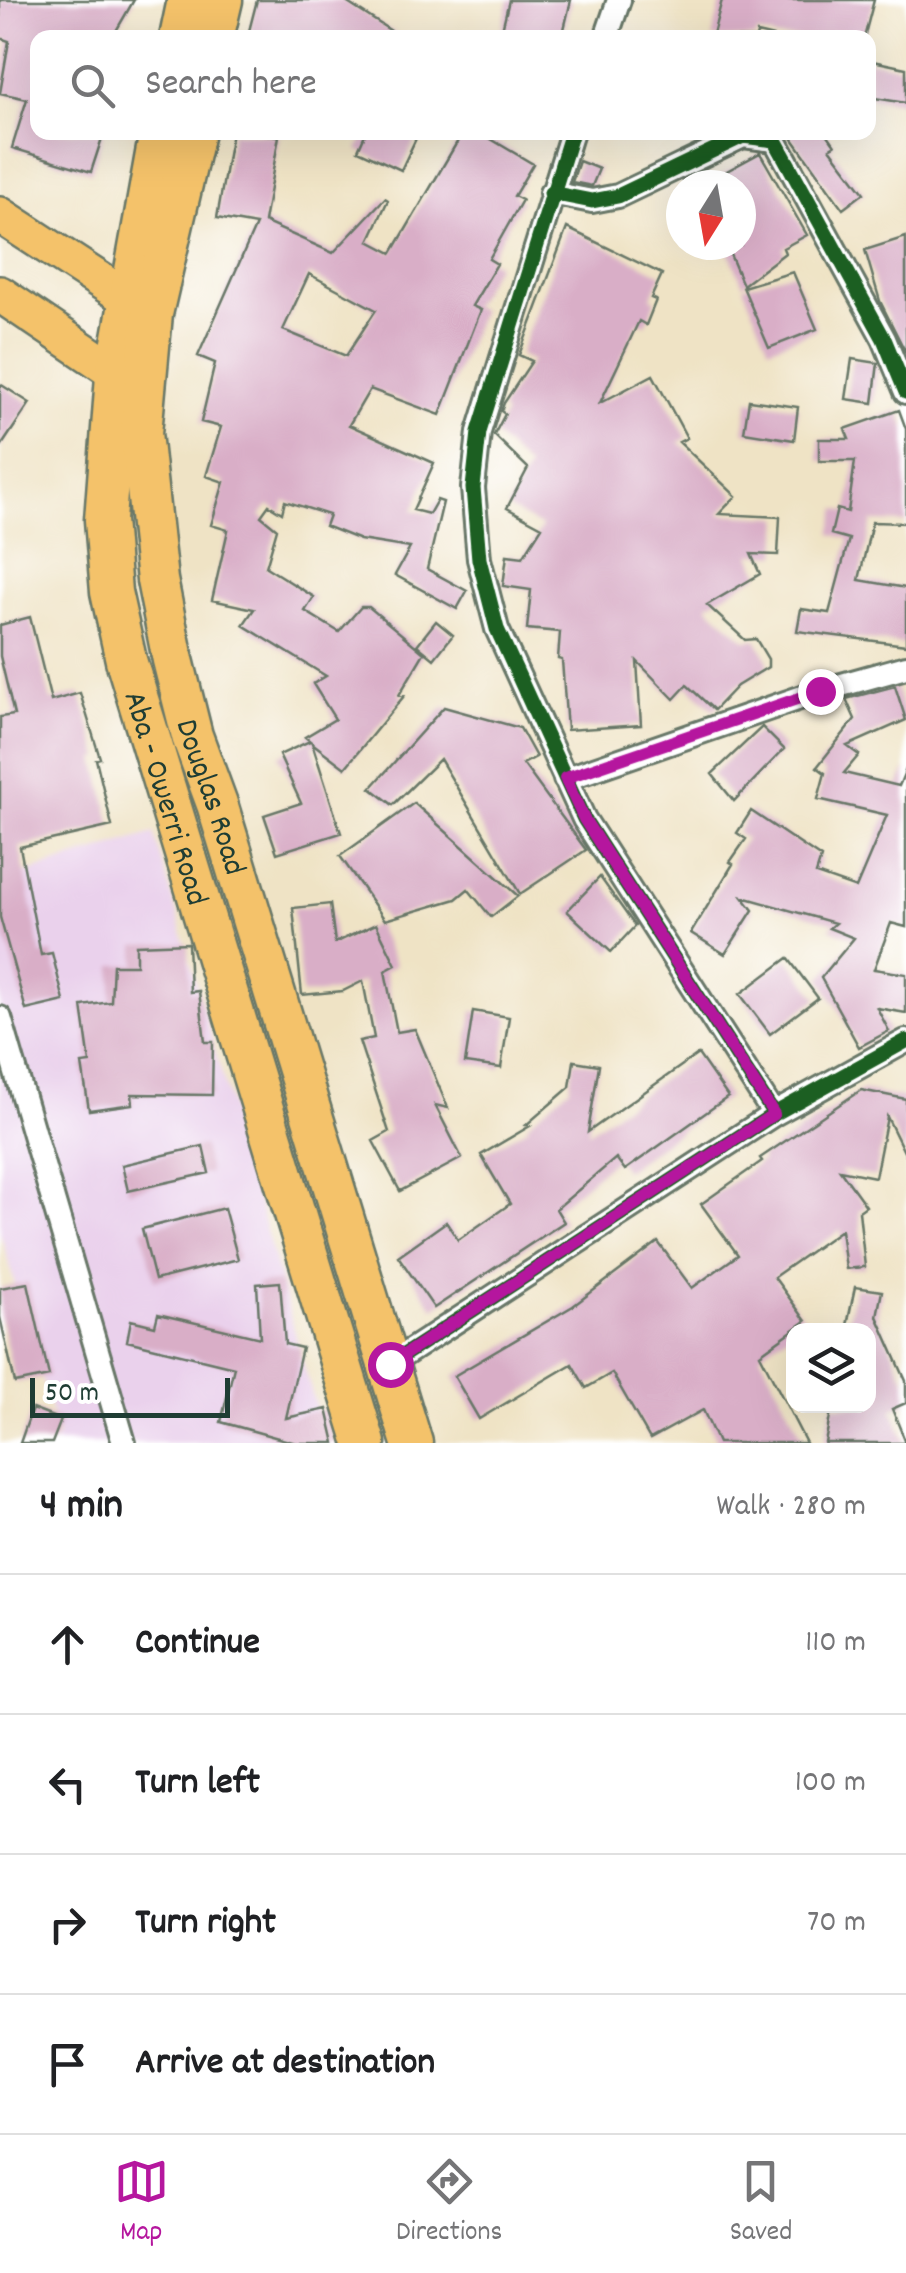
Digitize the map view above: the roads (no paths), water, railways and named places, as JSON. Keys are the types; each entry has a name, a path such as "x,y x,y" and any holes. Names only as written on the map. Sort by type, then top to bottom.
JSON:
{"highway":[{"path":"182,30 188,0"},
{"path":"216,30 222,0"},
{"path":"140,308 159,140"},
{"name":"Douglas Road","path":"192,140 140,308 131,383 141,433 157,580 192,736 217,804 412,1443"},
{"name":"Aba - Owerri Road","path":"131,383 104,520 111,592 126,660 365,1443"},
{"path":"174,822 217,804"}],"main road":[{"path":"0,215 140,308"},
{"path":"0,294 131,383"}],"street":[{"path":"609,30 619,0"},
{"path":"569,140 479,432 473,488 479,558 497,630 584,819 774,1114"},
{"path":"551,193 592,200 618,196 735,140"},
{"path":"775,140 884,339 906,392"},
{"path":"565,778 820,691 906,667"},
{"path":"0,1018 124,1443"},
{"path":"390,1364 774,1114 906,1040"}]}
